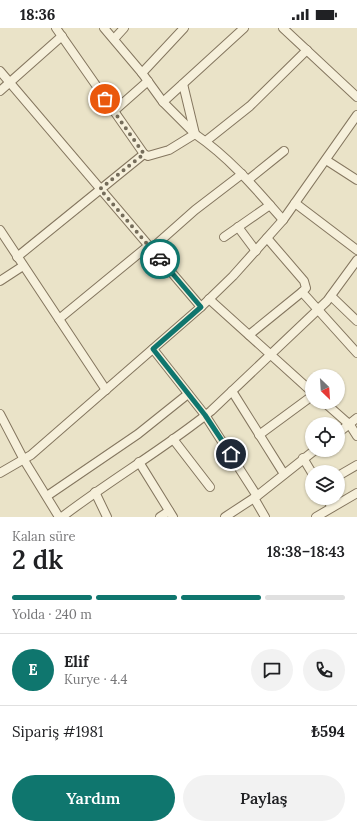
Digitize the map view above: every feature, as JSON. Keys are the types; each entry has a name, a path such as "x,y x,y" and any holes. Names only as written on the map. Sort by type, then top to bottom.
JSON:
{"street":[{"path":"56,28 144,154 148,156 169,150 195,134"},
{"path":"104,28 142,73 163,102 195,134 206,141 242,174 283,220"},
{"path":"114,39 124,28"},
{"path":"142,73 184,28"},
{"path":"163,102 244,28"},
{"path":"283,28 357,97"},
{"path":"0,91 62,36"},
{"path":"206,141 250,106 307,50"},
{"path":"0,71 201,307"},
{"path":"114,111 148,81"},
{"path":"183,84 195,134"},
{"path":"0,473 31,455 209,299 256,251 283,220 357,115"},
{"path":"248,180 284,151"},
{"path":"17,257 144,154"},
{"path":"326,160 357,180"},
{"path":"59,319 242,174"},
{"path":"295,203 357,250"},
{"path":"224,237 270,205"},
{"path":"238,227 256,251"},
{"path":"0,230 106,390"},
{"path":"249,336 306,288 304,281 267,238"},
{"path":"0,414 24,460 61,517 205,415 270,356 331,296 357,260"},
{"path":"0,281 23,266"},
{"path":"302,292 357,353"},
{"path":"331,296 357,321"},
{"path":"209,299 270,356 305,386"},
{"path":"153,349 205,415 256,497 265,517"},
{"path":"232,391 284,474"},
{"path":"47,496 138,434 188,394"},
{"path":"259,435 305,401"},
{"path":"332,409 350,425 357,436"},
{"path":"345,428 357,418"},
{"path":"173,439 210,487"},
{"path":"225,517 256,497 303,458 307,465"},
{"path":"139,462 171,514 160,517"},
{"path":"345,472 357,465"},
{"path":"95,492 107,517"},
{"path":"316,517 357,493"}],"way so far":[{"path":"105,99 144,154 100,189 160,259"}],"route":[{"path":"160,259 183,284 201,307 153,349 205,415 231,454"}]}
